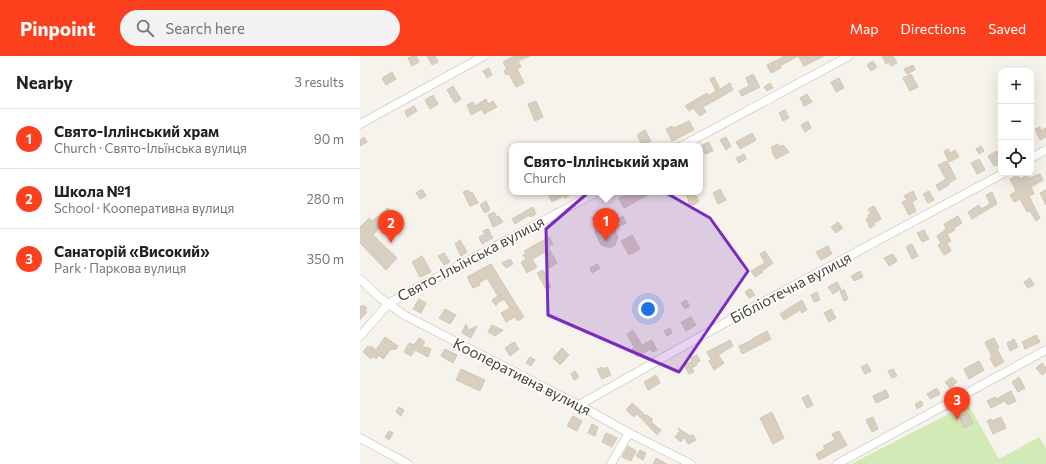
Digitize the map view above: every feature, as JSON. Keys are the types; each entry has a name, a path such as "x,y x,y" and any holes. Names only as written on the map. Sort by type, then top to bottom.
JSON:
{"street":[{"path":"360,124 484,56"},
{"path":"688,143 849,56"},
{"path":"1034,156 1046,150"},
{"name":"Бібліотечна вулиця","path":"580,405 737,316 998,176"},
{"name":"Свято-Ільїнська вулиця","path":"389,303 591,195"},
{"name":"Кооперативна вулиця","path":"360,279 404,315 580,405 629,434 691,464"},
{"path":"360,336 389,303"},
{"path":"837,464 1046,350"},
{"path":"612,464 629,434"},
{"path":"360,438 408,464"}],"highlighted area":[{"path":"619,166 710,218 748,271 679,372 548,315 546,229"}],"green space":[{"path":"968,404 999,459 1039,437 1046,448 1046,464 851,464"}],"building":[{"path":"416,56 419,62 412,66 408,58"},
{"path":"427,56 435,56 438,62 432,65"},
{"path":"514,56 530,56 518,61 521,67 517,69 524,83 516,87 509,74 506,75 504,71 507,69 503,62"},
{"path":"782,56 798,56 771,73 767,65 783,57"},
{"path":"798,56 824,56 804,66"},
{"path":"882,56 893,56 897,63 891,66 889,62 886,64"},
{"path":"873,61 877,67 871,71 867,65"},
{"path":"913,65 915,70 907,74 904,69"},
{"path":"489,68 492,75 487,78 483,71"},
{"path":"392,72 396,79 386,85 382,78"},
{"path":"753,74 760,87 742,96 739,91 749,86 746,78"},
{"path":"911,74 918,87 910,91 903,78"},
{"path":"714,77 720,89 730,83 733,90 703,107 706,112 700,116 693,108 689,111 685,106 707,93 708,96 716,91 710,79"},
{"path":"839,78 844,88 836,92 831,82"},
{"path":"770,83 773,88 767,91 764,87"},
{"path":"453,86 461,99 455,103 447,90"},
{"path":"807,94 812,102 804,106 800,98"},
{"path":"433,95 438,104 430,109 425,100"},
{"path":"486,99 488,104 493,101 497,107 484,114 482,109 471,115 467,105 473,102 475,106"},
{"path":"536,101 543,117 535,121 528,104"},
{"path":"414,106 417,111 407,117 405,111"},
{"path":"785,110 789,118 783,121 779,113"},
{"path":"689,121 694,130 672,141 666,129 672,126 674,128"},
{"path":"808,121 811,128 805,132 801,125"},
{"path":"1040,127 1041,130 1046,128 1046,137 1040,140 1035,129"},
{"path":"645,130 651,141 648,143 641,143 637,135"},
{"path":"752,133 756,140 740,149 736,142"},
{"path":"364,137 367,142 360,146 360,140"},
{"path":"726,137 731,146 726,150 720,140"},
{"path":"709,142 713,151 705,154 703,145"},
{"path":"778,144 780,147 783,145 789,152 776,159 771,147"},
{"path":"981,146 984,151 979,154 976,149"},
{"path":"948,149 950,153 955,150 959,157 949,162 944,151"},
{"path":"997,151 998,164 994,166 988,156"},
{"path":"744,154 746,159 739,163 736,158"},
{"path":"979,159 985,170 977,174 971,163"},
{"path":"947,161 956,179 939,191 936,185 946,179 938,165"},
{"path":"1040,174 1043,180 1031,187 1034,194 1029,196 1040,218 1036,221 1030,211 1027,212 1020,199 1014,202 1010,195 1016,191 1010,179 1016,176 1018,176 1020,179 1026,176 1028,176 1029,178"},
{"path":"422,189 426,196 420,199 416,193"},
{"path":"720,189 726,200 718,204 713,193"},
{"path":"468,190 470,193 472,192 478,203 470,206 463,192"},
{"path":"1046,190 1046,205 1040,193"},
{"path":"913,191 917,199 912,202 916,211 909,215 902,202 907,200 904,196"},
{"path":"929,191 934,200 928,203 923,194"},
{"path":"992,192 997,204 972,219 968,212 979,205 981,209 990,204 986,195"},
{"path":"548,195 570,195 565,198 564,196 552,202"},
{"path":"626,195 648,195 624,208 619,198"},
{"path":"686,195 696,195 699,201 694,205 689,204"},
{"path":"486,201 490,210 485,213 480,205"},
{"path":"874,206 881,219 874,223 875,225 870,228 866,219 869,217 868,215 871,214 868,209"},
{"path":"533,207 536,214 530,217 529,215 515,224 512,219"},
{"path":"388,208 395,217 381,228 380,227 373,235 397,258 386,270 360,243 360,227 369,218 372,221"},
{"path":"494,212 503,222 493,227 488,215"},
{"path":"601,214 607,223 621,225 614,229 618,237 615,245 610,248 601,245 595,232 597,229 592,218"},
{"path":"623,216 626,223 622,225 618,219"},
{"path":"958,216 962,223 954,228 955,230 947,234 951,241 947,243 951,251 944,255 938,245 941,243 937,236 946,229 944,224"},
{"path":"838,222 843,228 836,233 831,227"},
{"path":"488,229 493,238 482,244 479,237 485,234 483,231"},
{"path":"924,230 929,239 922,242 917,233"},
{"path":"632,235 640,249 629,255 621,241"},
{"path":"549,237 553,244 548,247 557,263 549,268 546,263 550,261 545,252 532,259 537,267 527,273 521,262 526,259 523,255 526,253 524,251"},
{"path":"460,240 467,252 461,256 455,244"},
{"path":"912,244 918,256 912,259 906,247"},
{"path":"828,246 832,254 821,260 816,252"},
{"path":"765,251 773,263 755,277 751,271 765,263 760,254"},
{"path":"444,253 450,262 444,265 438,256"},
{"path":"893,254 897,261 889,266 884,258"},
{"path":"422,256 431,272 420,277 412,262"},
{"path":"510,259 513,264 506,268 502,263"},
{"path":"491,264 524,317 518,321 515,317 506,322 501,313 510,308 504,299 500,302 499,301 496,306 492,300 498,296 487,278 479,283 480,285 473,288 467,277"},
{"path":"597,264 600,268 592,273 590,268"},
{"path":"543,270 551,287 546,289 537,273"},
{"path":"860,271 863,277 854,281 851,276"},
{"path":"1030,278 1034,285 1028,288 1024,282"},
{"path":"837,282 841,289 833,294 828,287"},
{"path":"751,289 755,295 749,298 745,292"},
{"path":"844,289 848,299 844,301 840,291"},
{"path":"817,292 820,300 814,302 811,295"},
{"path":"419,299 426,303 421,313 413,309"},
{"path":"686,300 690,306 685,309 681,303"},
{"path":"802,300 807,310 802,313 800,310 784,320 780,314"},
{"path":"363,305 367,308 365,311 367,312 360,320 360,306 361,307"},
{"path":"445,309 456,315 450,324 439,318"},
{"path":"831,309 836,318 829,322 824,313"},
{"path":"691,317 696,325 686,331 681,322"},
{"path":"466,324 469,330 477,326 471,338 462,333"},
{"path":"492,325 503,330 495,336 488,332"},
{"path":"670,328 672,333 667,336 664,331"},
{"path":"633,330 642,345 652,340 657,350 652,352 650,349 637,357 632,349 634,347 627,334"},
{"path":"767,331 771,339 742,354 739,346"},
{"path":"1036,335 1040,342 1025,349 1022,342"},
{"path":"385,337 398,346 395,350 393,348 392,350 391,349 383,359 379,355 376,359 373,356 371,359 363,352 368,346 369,348 371,346 376,350"},
{"path":"419,338 425,342 422,346 431,349 428,357 415,350 411,356 404,352 409,343 414,345"},
{"path":"994,338 999,348 997,349 1004,362 995,367 990,358 992,357 985,342"},
{"path":"1014,339 1018,347 1010,351 1007,343"},
{"path":"730,340 733,346 718,355 724,363 714,370 709,361 711,359 707,352"},
{"path":"514,342 519,349 510,356 505,348"},
{"path":"562,348 569,355 560,365 553,358"},
{"path":"445,349 457,355 453,363 441,356"},
{"path":"697,355 700,361 692,368 694,372 689,374 684,365 692,361 691,358"},
{"path":"530,357 535,360 531,366 526,363"},
{"path":"979,361 984,370 969,379 964,369"},
{"path":"1042,363 1046,368 1046,372 1042,375 1036,368"},
{"path":"867,364 871,371 865,374 861,367"},
{"path":"602,367 603,369 607,367 611,375 602,379 597,369"},
{"path":"461,369 485,380 480,391 456,380"},
{"path":"893,369 897,376 892,378 888,371"},
{"path":"575,371 579,377 574,380 571,374"},
{"path":"656,375 660,383 648,390 644,382"},
{"path":"952,377 957,382 950,388 945,382"},
{"path":"1019,377 1025,388 1018,392 1012,382"},
{"path":"937,388 940,394 930,399 927,394"},
{"path":"886,390 889,397 876,403 873,396"},
{"path":"1011,391 1016,401 1008,405 1005,401 991,408 987,401 995,397 996,399"},
{"path":"808,395 813,405 807,408 802,398"},
{"path":"921,401 923,405 917,409 915,404"},
{"path":"632,403 646,416 647,415 653,420 651,422 661,430 657,435 637,414 634,417 626,410"},
{"path":"399,407 404,410 401,416 396,412"},
{"path":"772,412 784,438 773,444 760,418"},
{"path":"968,413 973,423 964,428 959,417"},
{"path":"573,416 582,421 577,431 567,426"},
{"path":"873,417 878,429 872,432 866,420"},
{"path":"1001,417 1006,428 993,434 987,421 991,419 992,421"},
{"path":"592,424 598,427 595,436 588,433"},
{"path":"678,428 690,436 693,435 696,440 688,444 684,437 681,442 675,437 680,431"},
{"path":"389,431 393,433 389,440 385,437"},
{"path":"839,431 847,445 819,460 816,454 825,449 823,446 835,440 832,434"},
{"path":"606,433 617,438 612,447 602,442"},
{"path":"628,446 636,451 631,461 622,457"},
{"path":"640,450 646,453 643,460 636,456"},
{"path":"656,458 667,464 653,464"}],"place":[{"name":"Свято-Іллінський храм","path":"606,241"},
{"name":"Школа №1","path":"391,243"},
{"name":"Санаторій «Високий»","path":"957,420"}]}
